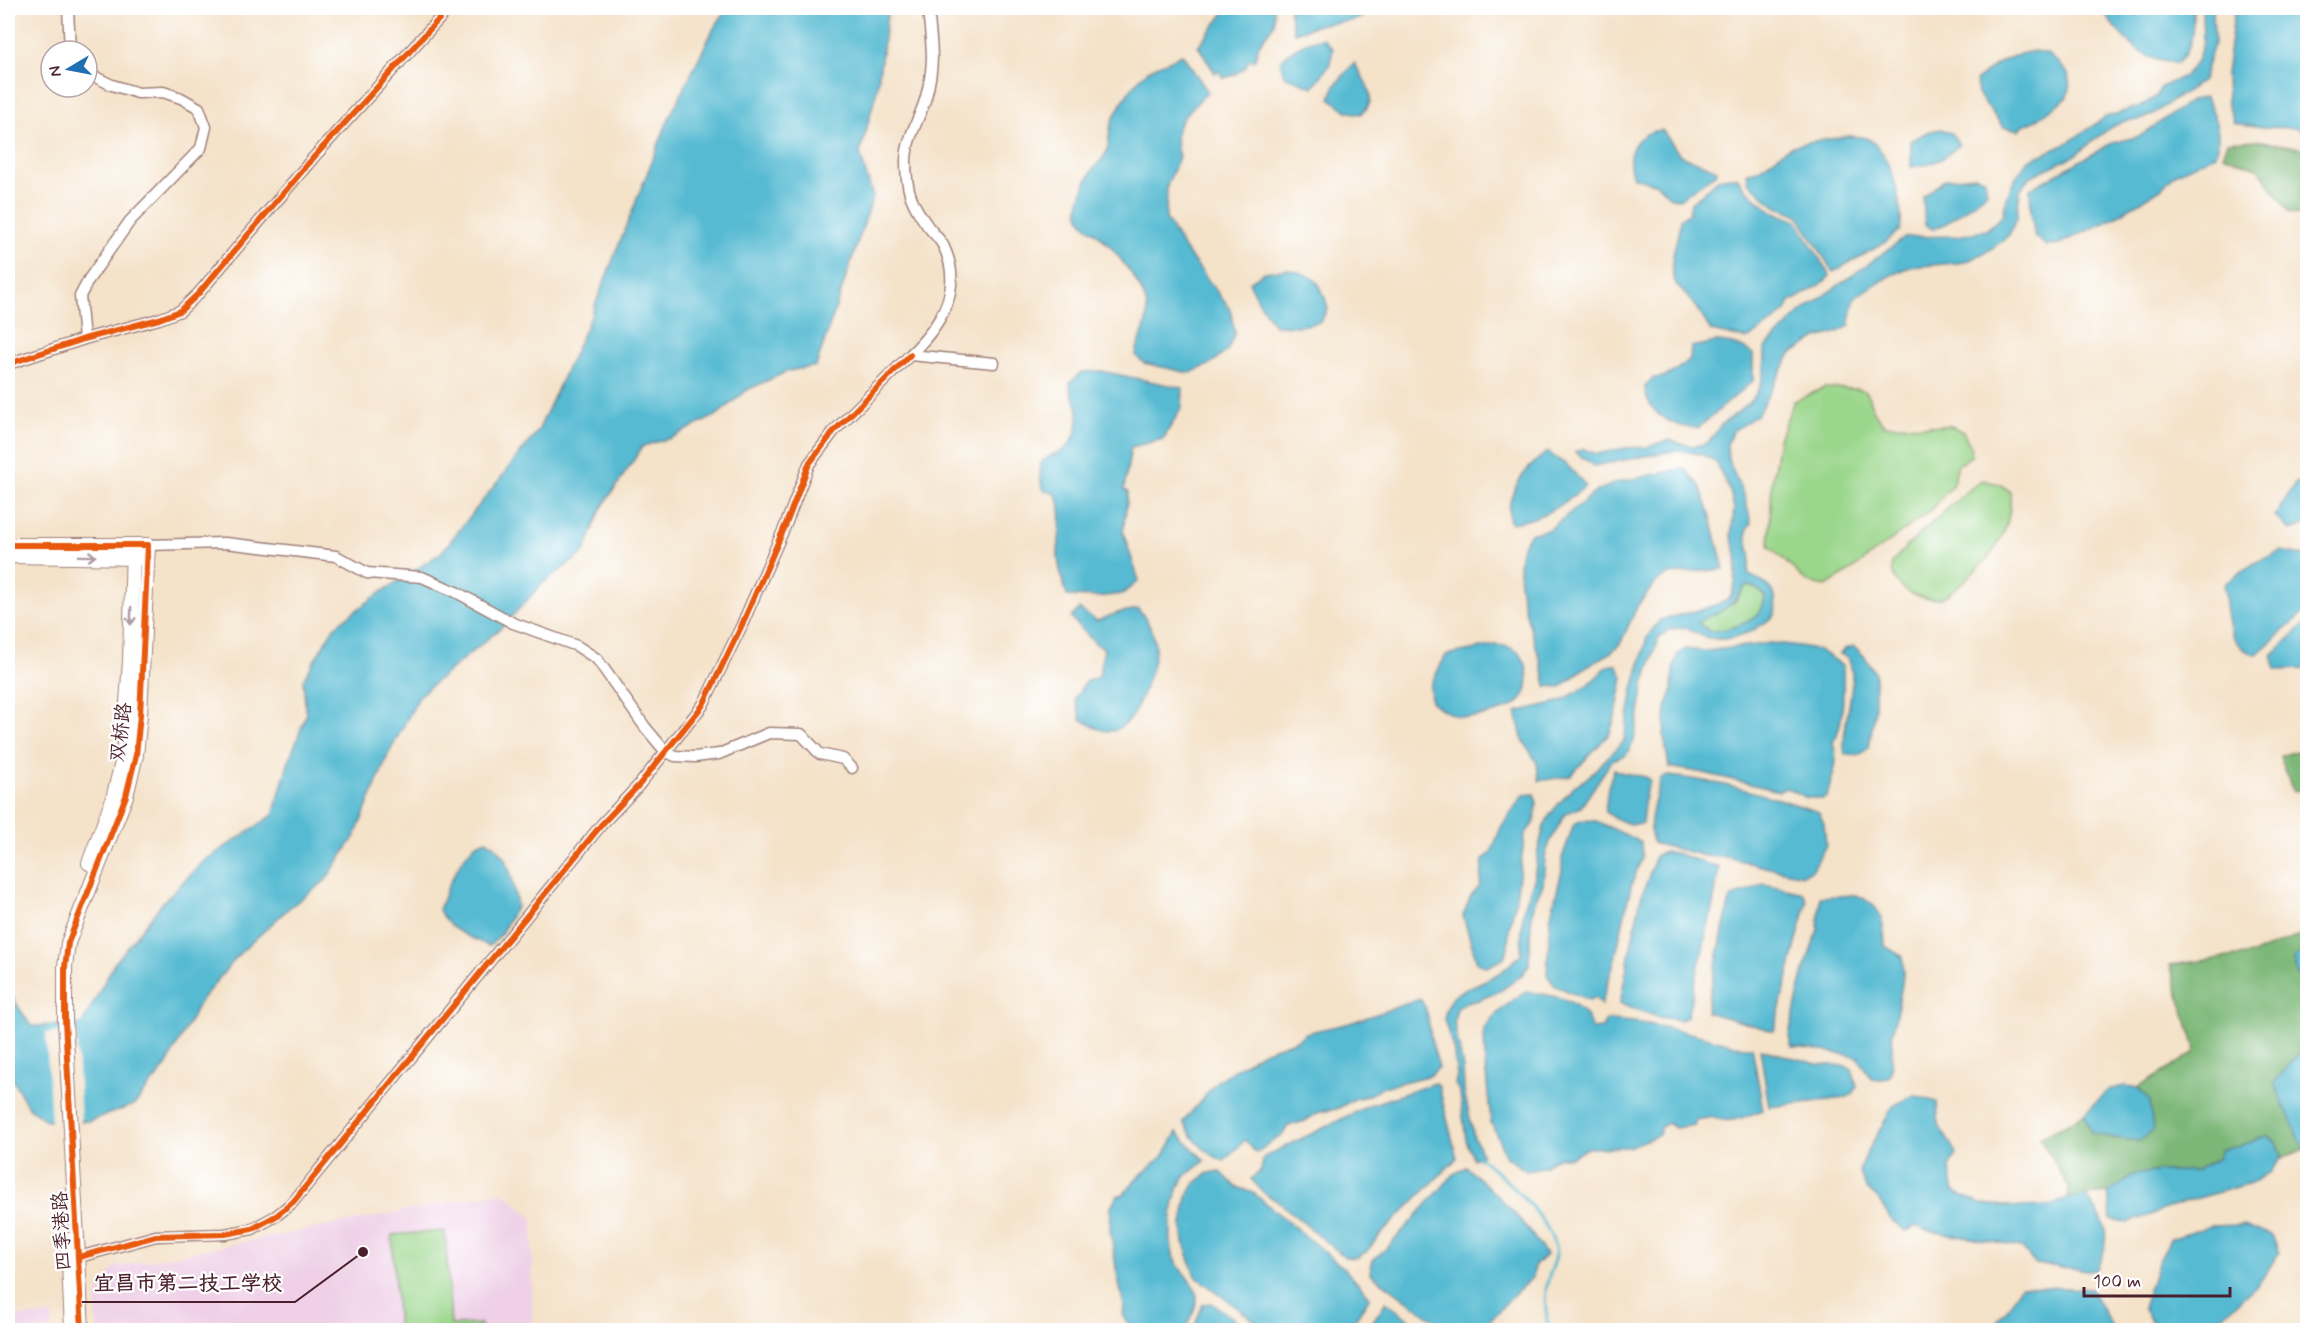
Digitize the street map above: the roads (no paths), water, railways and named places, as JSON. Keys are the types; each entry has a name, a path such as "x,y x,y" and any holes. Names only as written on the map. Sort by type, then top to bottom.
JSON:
{"street":[{"path":"68,8 69,39"},
{"path":"8,364 180,311 198,294 314,157 450,8"},
{"path":"79,1257 156,1236 225,1234 252,1229 276,1216 293,1202 602,824 639,785 703,705 773,555 809,464 834,431 930,336 946,307 952,275 943,246 909,197 906,160 914,125 925,99 934,61 928,8"},
{"path":"84,339 80,296 89,279 130,221 201,148 206,127 199,108 181,98 163,92 138,93 99,79"},
{"path":"910,355 994,363"},
{"path":"8,545 148,552 225,543 336,556 367,573 422,577 513,622 577,646 597,659 645,727 665,751 675,756 695,757 719,754 769,734 801,734 820,754 843,759 852,768"},
{"path":"8,556 133,551"},
{"path":"72,1330 68,1130 57,981 61,945 68,920 113,799 123,758 129,672 133,551"},
{"name":"双桥路","path":"63,1051 68,943 126,796 136,755 148,552"},
{"name":"四季港路","path":"68,1130 79,1257 82,1330"}],"water":[{"path":"728,8 888,8 877,89 860,154 873,197 816,366 788,371 747,390 717,415 671,438 643,446 601,509 584,553 543,583 502,627 420,695 388,755 355,836 325,881 289,908 240,953 201,1000 166,1066 134,1105 89,1121 47,1121 28,1107 8,1071 8,991 31,1026 82,1024 114,964 163,902 204,861 273,815 306,715 303,680 334,627 377,595 441,553 538,431 588,323 669,118 714,28"},
{"path":"1228,8 1274,8 1274,24 1258,46 1255,60 1248,60 1246,67 1234,75 1223,78 1219,71 1215,73 1198,46"},
{"path":"1289,8 1372,8 1363,17 1357,19 1323,24 1294,33"},
{"path":"2102,8 2193,8 2190,44 2178,63 2147,56 2124,38"},
{"path":"2202,8 2213,8 2214,44 2203,80 2153,114 2140,120 2125,121 2111,127 2074,156 2029,177 2020,190 2017,217 2009,235 1991,249 1966,262 1910,267 1891,275 1855,297 1849,326 1836,333 1817,338 1791,354 1757,415 1733,431 1727,443 1728,460 1745,498 1751,523 1747,534 1751,558 1748,574 1771,588 1775,598 1775,615 1743,635 1732,638 1709,638 1686,627 1668,630 1658,639 1644,685 1634,741 1626,755 1612,760 1581,807 1565,814 1550,842 1545,856 1543,884 1535,901 1531,921 1529,965 1521,976 1500,991 1457,1008 1454,1021 1463,1069 1464,1091 1474,1137 1482,1154 1473,1159 1466,1140 1460,1093 1455,1084 1457,1075 1453,1048 1444,1019 1446,1010 1454,995 1500,973 1521,955 1522,921 1534,880 1544,826 1551,813 1574,786 1586,779 1624,741 1633,689 1647,637 1660,620 1726,601 1732,595 1735,583 1737,557 1731,536 1734,509 1731,494 1716,462 1704,455 1678,450 1594,466 1575,452 1584,449 1597,454 1625,448 1647,447 1669,440 1692,446 1709,441 1720,426 1750,402 1756,394 1763,376 1765,348 1801,312 1906,237 1958,236 1986,230 2002,216 2011,185 2027,161 2064,145 2106,117 2141,106 2157,96 2161,87 2185,76 2197,61 2203,42","holes":["1746,585 1756,588 1765,596 1763,605 1759,612 1744,623 1709,631 1698,623 1728,607"]},
{"path":"2235,8 2307,8 2307,134 2297,128 2234,123 2227,101 2226,74"},
{"path":"1323,38 1333,49 1330,64 1313,87 1284,76 1280,61 1299,46"},
{"path":"2035,51 2047,54 2068,74 2070,88 2067,98 2033,122 2022,125 2019,130 2003,127 1978,94 1976,81 2003,61"},
{"path":"1182,54 1208,92 1182,120 1178,128 1176,146 1179,157 1167,186 1166,219 1183,247 1230,309 1235,333 1227,351 1209,365 1189,373 1144,363 1136,356 1147,315 1141,290 1120,258 1084,223 1079,214 1087,180 1106,153 1111,126 1125,98 1146,72"},
{"path":"1354,63 1366,82 1370,96 1370,103 1360,114 1347,111 1330,98 1334,87"},
{"path":"2205,97 2216,125 2218,147 2216,154 2175,174 2161,189 2112,219 2057,245 2047,246 2035,237 2030,189 2112,143 2140,136 2189,102"},
{"path":"1941,129 1953,134 1959,145 1937,161 1911,167 1911,141 1927,132"},
{"path":"1662,130 1680,155 1717,170 1717,173 1679,199 1671,198 1657,184 1633,177 1630,160 1634,145 1645,135"},
{"path":"1847,136 1866,138 1875,144 1889,166 1898,194 1900,230 1883,244 1833,272 1797,214 1777,207 1764,197 1748,181 1747,172 1759,169 1791,147 1811,141"},
{"path":"1976,176 1985,180 1987,193 1945,224 1933,229 1925,225 1923,197 1945,179"},
{"path":"1737,177 1744,188 1772,211 1797,221 1830,276 1820,285 1790,302 1786,311 1748,339 1711,331 1695,305 1675,283 1672,273 1680,219 1689,214 1691,203 1718,179"},
{"path":"1287,269 1311,277 1319,285 1328,309 1320,322 1299,326 1274,325 1259,302 1249,282 1265,272"},
{"path":"1716,342 1735,345 1753,354 1753,381 1698,428 1679,425 1662,417 1650,404 1645,386 1653,378 1668,375 1690,359 1691,347"},
{"path":"1101,371 1183,388 1182,407 1163,439 1131,447 1124,489 1128,492 1123,532 1139,581 1122,594 1097,597 1067,596 1058,559 1060,505 1054,493 1045,491 1043,488 1040,477 1041,463 1069,446 1074,436 1078,410 1070,383 1081,372"},
{"path":"1547,452 1567,465 1586,486 1541,515 1510,523 1509,512 1513,492 1524,474"},
{"path":"1684,468 1700,486 1710,514 1724,569 1669,574 1656,582 1638,605 1620,644 1561,687 1546,686 1524,605 1519,572 1522,547 1529,534 1550,529 1597,491 1618,482"},
{"path":"2307,480 2307,523 2291,531 2275,516 2296,483"},
{"path":"2281,551 2305,556 2307,559 2307,610 2257,654 2239,645 2233,636 2227,616 2224,584 2253,564"},
{"path":"1079,609 1097,621 1117,613 1138,609 1152,631 1155,641 1154,661 1138,706 1125,724 1115,730 1102,730 1081,719 1075,698 1086,681 1099,677 1104,648 1096,644 1071,618"},
{"path":"2307,622 2307,669 2276,670 2272,655"},
{"path":"1771,643 1810,648 1827,655 1843,667 1840,726 1833,742 1836,758 1827,797 1822,799 1805,797 1787,788 1779,791 1669,767 1664,736 1666,708 1672,692 1673,669 1678,654 1685,649 1706,651"},
{"path":"1496,645 1516,650 1525,662 1528,682 1519,702 1501,711 1464,717 1448,713 1431,702 1430,686 1446,655"},
{"path":"1854,646 1865,657 1875,673 1875,709 1869,747 1860,755 1845,754 1844,743 1852,677 1847,657 1840,654 1845,649"},
{"path":"1616,664 1623,677 1610,733 1570,776 1539,781 1537,763 1522,738 1516,712 1562,701 1588,685 1608,666"},
{"path":"1614,769 1646,777 1650,781 1645,794 1642,823 1628,823 1605,812 1608,787"},
{"path":"1669,776 1707,781 1745,790 1819,812 1824,824 1826,845 1813,869 1803,875 1727,857 1705,856 1653,843 1651,819 1654,802 1661,778"},
{"path":"1534,794 1537,803 1534,823 1525,834 1515,904 1509,928 1508,948 1503,959 1487,967 1477,962 1463,916 1470,898 1480,886 1483,860 1491,853 1501,827 1523,795"},
{"path":"1582,820 1596,821 1641,842 1642,857 1631,886 1614,963 1601,1005 1596,998 1589,1000 1555,986 1547,975 1550,919 1562,871 1562,858 1574,824"},
{"path":"486,840 500,852 509,868 517,906 499,937 489,946 454,928 439,910 449,885 463,860 474,846"},
{"path":"1665,852 1676,853 1719,868 1713,905 1687,1017 1681,1020 1657,1017 1620,1003 1640,901 1656,855"},
{"path":"1764,884 1803,893 1807,901 1774,1031 1706,1012 1730,898"},
{"path":"1856,895 1871,904 1880,915 1885,946 1903,957 1903,977 1893,1033 1890,1076 1881,1080 1872,1079 1857,1057 1792,1047 1789,1036 1803,974 1818,929 1820,897"},
{"path":"2307,948 2307,982 2296,973 2294,958"},
{"path":"1526,992 1557,997 1574,1004 1582,1011 1592,1029 1602,1028 1606,1020 1623,1021 1658,1026 1742,1047 1752,1047 1763,1110 1732,1120 1715,1117 1695,1120 1695,1125 1675,1128 1668,1123 1661,1127 1659,1135 1629,1147 1587,1148 1572,1157 1560,1157 1550,1161 1546,1166 1526,1171 1506,1157 1491,1122 1484,1029 1493,1017"},
{"path":"1420,999 1426,1010 1431,1041 1439,1067 1431,1075 1383,1087 1337,1109 1319,1112 1305,1121 1288,1126 1283,1134 1256,1153 1245,1140 1224,1161 1200,1145 1183,1122 1218,1080 1263,1052 1297,1040 1306,1033 1350,1023"},
{"path":"2307,1044 2307,1151 2304,1149 2274,1083"},
{"path":"1760,1049 1817,1064 1846,1066 1852,1069 1857,1086 1853,1094 1845,1098 1769,1107"},
{"path":"1435,1083 1439,1087 1457,1158 1366,1252 1356,1258 1345,1257 1276,1200 1265,1194 1251,1179 1261,1170 1264,1157 1370,1105"},
{"path":"2125,1086 2138,1088 2150,1101 2153,1131 2139,1141 2091,1132 2084,1114 2108,1090"},
{"path":"1914,1095 1937,1102 1940,1127 1956,1154 1949,1168 1954,1192 1981,1204 2019,1207 2051,1206 2068,1198 2086,1196 2100,1216 2106,1231 2105,1248 2096,1271 2035,1264 2021,1247 1930,1231 1916,1226 1906,1231 1890,1219 1879,1200 1866,1188 1859,1171 1893,1106"},
{"path":"1177,1132 1205,1161 1181,1182 1171,1221 1171,1243 1175,1260 1196,1291 1196,1304 1186,1330 1131,1330 1123,1314 1124,1307 1110,1229 1111,1207 1117,1196 1124,1194 1135,1180 1164,1155"},
{"path":"2268,1136 2278,1145 2281,1159 2271,1171 2254,1182 2181,1203 2129,1223 2111,1219 2108,1193 2133,1175 2160,1171 2195,1171 2217,1159 2221,1149 2240,1146"},
{"path":"1466,1167 1509,1208 1546,1255 1535,1265 1533,1277 1481,1330 1448,1330 1370,1273 1373,1260 1390,1245 1454,1174"},
{"path":"1221,1172 1237,1188 1251,1191 1345,1269 1370,1297 1348,1330 1267,1330 1195,1276 1184,1242 1182,1224 1187,1197 1195,1183 1208,1173"},
{"path":"2243,1225 2272,1235 2279,1253 2259,1283 2206,1330 2157,1330 2143,1308 2158,1263 2170,1239 2210,1226"},
{"path":"2020,1286 2091,1289 2114,1330 1996,1330 1998,1319 2012,1303"},
{"path":"1386,1302 1423,1330 1367,1330"},
{"path":"1212,1303 1249,1330 1193,1330 1203,1304"}],"waterway":[{"path":"1478,1156 1537,1213 1553,1240 1556,1256 1546,1286 1545,1299 1549,1330"}],"place":[{"name":"宜昌市第二技工学校","path":"363,1252"}]}
